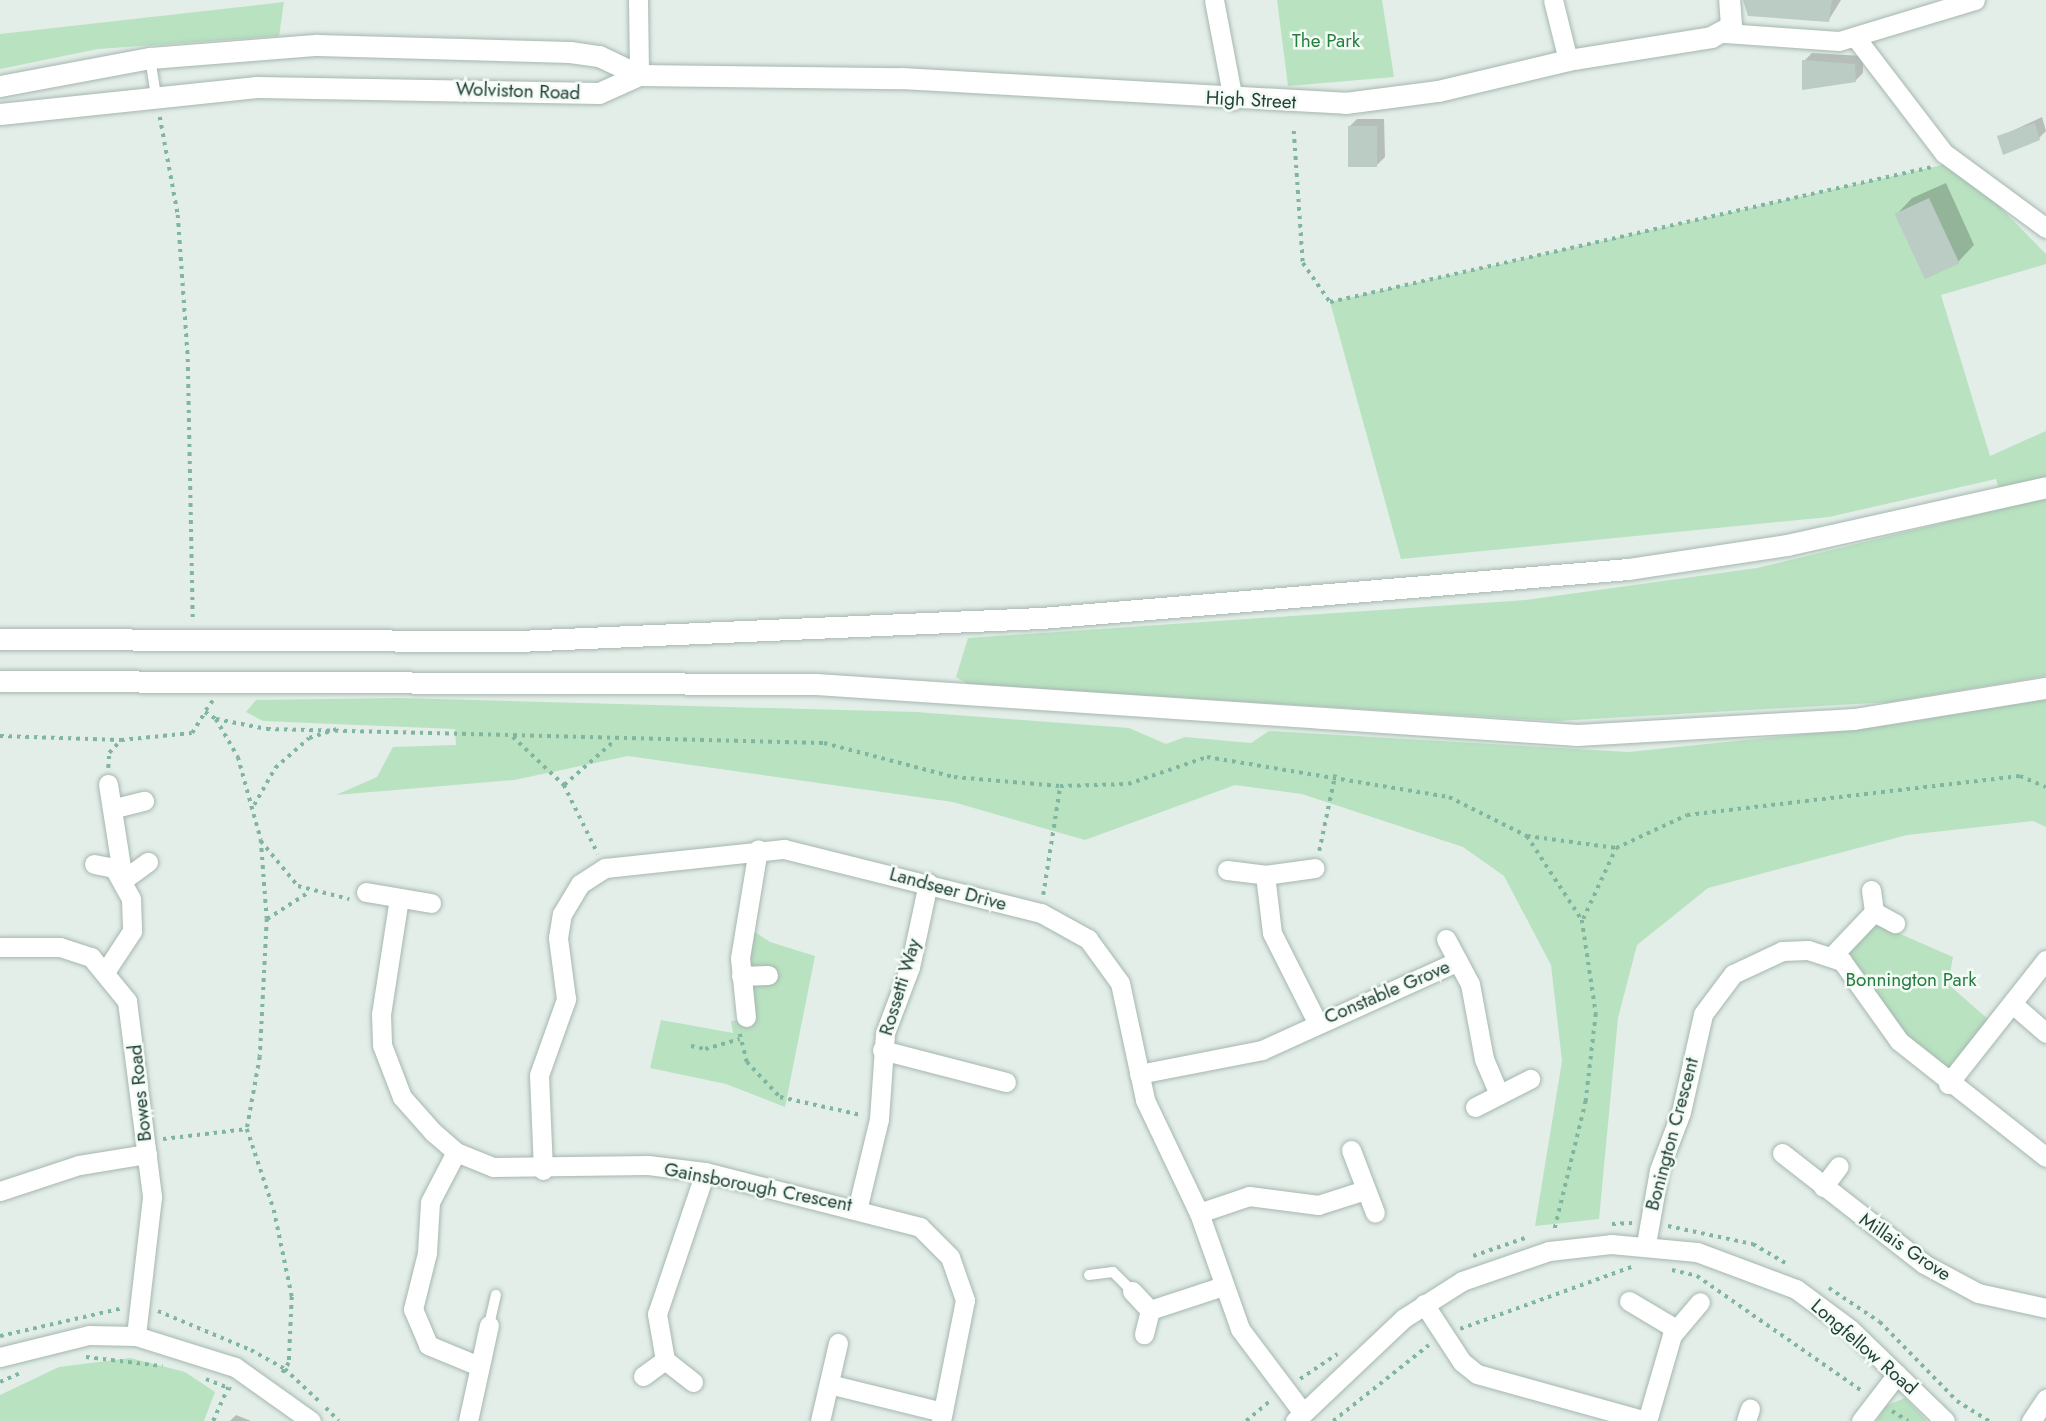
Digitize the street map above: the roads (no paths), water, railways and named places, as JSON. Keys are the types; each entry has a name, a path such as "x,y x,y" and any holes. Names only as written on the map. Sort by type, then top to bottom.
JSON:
{"street":[{"path":"638,0 639,75"},
{"path":"1214,0 1233,100"},
{"path":"1553,0 1568,60"},
{"path":"1726,33 1729,0"},
{"name":"High Street","path":"639,75 901,78 1233,100 1388,99 1568,60 1726,33 1856,38 1975,0"},
{"path":"1856,38 1917,126 1956,162 2046,228"},
{"name":"Wolviston Road","path":"0,86 150,58 317,45 437,46 599,56 639,75"},
{"name":"Wolviston Road","path":"0,114 156,94 257,87 599,93 639,75"},
{"path":"0,639 669,637 946,625 1362,592 1710,558 1933,516 2046,487"},
{"path":"0,681 816,684 1577,735 1854,719 2046,688"},
{"path":"0,947 60,947 107,969 132,932 115,808 108,784"},
{"path":"115,808 144,801"},
{"path":"746,1017 741,976 758,849"},
{"name":"Landseer Drive","path":"543,1170 539,1075 566,999 560,926 580,884 605,868 758,849 808,853 1041,913 1065,923 1106,959 1128,1007 1139,1074 1156,1128 1199,1213 1223,1286 1250,1346 1299,1417"},
{"path":"123,880 148,862"},
{"path":"94,864 107,864 123,880"},
{"path":"1227,870 1265,875 1315,868"},
{"name":"Constable Grove","path":"1265,875 1272,933 1317,1022"},
{"name":"Rossetti Way","path":"858,1206 879,1119 882,1051 928,883"},
{"path":"1871,890 1874,912"},
{"path":"366,892 431,903"},
{"name":"Gainsborough Crescent","path":"399,898 381,1014 382,1045 402,1097 456,1152 493,1167 543,1170 648,1165 705,1172 858,1206 920,1227 950,1257 960,1277 964,1325 942,1416"},
{"path":"1874,912 1895,923"},
{"path":"1874,912 1833,955 1899,1041 1948,1084 2046,1157"},
{"name":"Constable Grove","path":"1446,939 1458,961 1499,1094"},
{"name":"Bonington Crescent","path":"1645,1254 1659,1170 1712,999 1760,957 1808,950 1833,955"},
{"path":"1948,1084 2015,1006 2046,960"},
{"name":"Constable Grove","path":"1139,1074 1246,1055 1458,961"},
{"name":"Bowes Road","path":"107,969 127,1001 152,1215 136,1336"},
{"path":"741,976 768,975"},
{"path":"2015,1006 2046,1033"},
{"name":"Rossetti Way","path":"882,1051 1006,1082"},
{"path":"1475,1107 1530,1079"},
{"path":"0,1191 146,1147"},
{"path":"1351,1150 1375,1213"},
{"path":"456,1152 430,1202 428,1253 413,1309 428,1345 479,1366"},
{"name":"Millais Grove","path":"1782,1153 1924,1264 1978,1293 2046,1308"},
{"path":"1823,1187 1839,1166"},
{"path":"694,1382 665,1360 659,1299 705,1172"},
{"path":"1199,1213 1248,1196 1318,1205 1365,1190"},
{"name":"Longfellow Road","path":"1299,1417 1424,1304 1462,1281 1549,1251 1727,1260 1796,1290 1896,1374 1945,1421"},
{"path":"1150,1310 1223,1286"},
{"path":"1132,1292 1150,1310"},
{"path":"1629,1301 1676,1329"},
{"path":"1424,1304 1443,1335 1477,1374 1647,1421 1676,1329 1700,1302"},
{"path":"1144,1335 1150,1310"},
{"path":"468,1421 489,1325"},
{"path":"0,1357 89,1335 136,1336 235,1367 273,1389 311,1421"},
{"path":"820,1421 838,1343"},
{"path":"643,1376 665,1360"},
{"path":"1861,1421 1896,1374"},
{"path":"829,1384 942,1416"},
{"path":"2031,1421 2046,1399"}],"lane":[{"path":"150,58 156,94"},
{"path":"1089,1275 1113,1272 1132,1292"},
{"path":"489,1325 496,1295"}],"park label":[{"name":"The Park","path":"1326,41"},
{"name":"Bonnington Park","path":"1911,980"}]}
